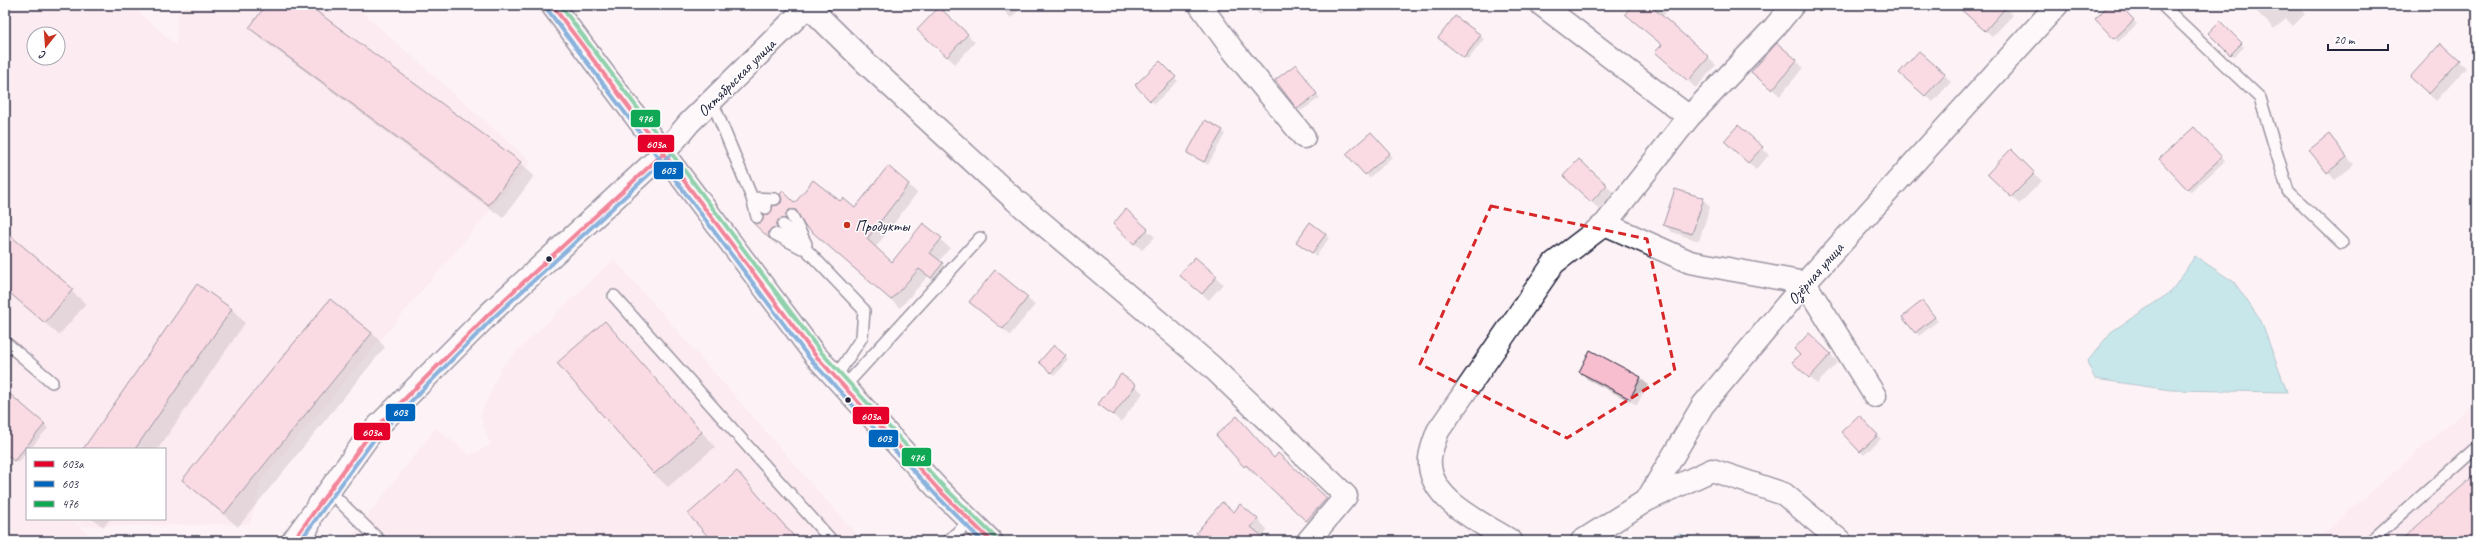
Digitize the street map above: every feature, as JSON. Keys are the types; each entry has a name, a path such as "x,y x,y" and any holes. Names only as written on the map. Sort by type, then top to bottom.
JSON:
{"street":[{"path":"552,5 839,383 970,521 991,541"},
{"path":"1200,5 1232,49 1304,137"},
{"path":"1542,5 1689,117"},
{"path":"1511,541 1447,500 1432,481 1430,458 1438,431 1554,263 1605,224 1689,117 1774,28 1793,5"},
{"name":"Озёрная улица","path":"1582,541 1647,500 1703,405 1805,283 2057,5"},
{"path":"808,6 867,64 1015,200 1211,366 1346,496 1308,541"},
{"name":"Октябрьская улица","path":"293,541 328,489 370,434 490,313 665,152 712,101 808,6"},
{"path":"1605,224 1690,262 1805,283 1875,396"},
{"path":"1647,500 1712,470 1784,494 1840,541"}],"lane":[{"path":"2162,5 2260,98 2288,191 2342,243"},
{"path":"712,101 752,198 757,217"},
{"path":"752,198 775,199"},
{"path":"752,198 766,208"},
{"path":"792,216 810,252"},
{"path":"784,225 864,310 862,337 839,383"},
{"path":"775,234 810,252"},
{"path":"839,383 980,238"},
{"path":"614,296 832,541"},
{"path":"5,342 52,382"},
{"path":"2371,541 2477,447"},
{"path":"308,541 328,489 380,541"},
{"path":"948,541 970,521"}],"highlighted area":[{"path":"1491,206 1647,239 1675,371 1567,438 1420,364"}],"shaded area":[{"path":"5,5 130,5 176,45 178,5 354,5 531,162 262,480 250,524 83,526 75,520 166,520 166,448 26,448 26,520 73,520 96,541 5,541"},
{"path":"614,259 862,541 348,541 436,428 470,455 491,445 480,416 502,366"},
{"path":"2477,400 2477,541 2315,541"}],"water":[{"path":"2195,256 2234,282 2261,321 2287,392 2171,390 2095,379 2087,362 2111,332 2171,292"},
{"path":"1679,534 1707,541 1660,541"}],"building":[{"path":"266,5 308,5 521,162 489,205 249,28"},
{"path":"1633,5 1650,5 1709,57 1688,81 1655,52 1662,45 1625,14"},
{"path":"1956,5 2008,5 1985,31"},
{"path":"2109,5 2120,5 2134,20 2114,39 2095,19"},
{"path":"939,7 968,34 947,57 917,30"},
{"path":"1455,16 1481,35 1464,58 1438,38"},
{"path":"2220,21 2242,43 2230,55 2208,33"},
{"path":"1777,43 1797,60 1772,90 1751,72"},
{"path":"2441,43 2460,60 2429,94 2410,77"},
{"path":"1919,51 1945,74 1925,96 1899,73"},
{"path":"1160,61 1176,77 1150,101 1135,85"},
{"path":"1296,64 1317,94 1297,109 1275,80"},
{"path":"1205,120 1223,130 1204,162 1187,153"},
{"path":"1738,125 1763,147 1748,163 1724,141"},
{"path":"2194,127 2222,157 2187,189 2159,159"},
{"path":"1371,132 1390,153 1365,175 1346,154"},
{"path":"2329,134 2347,157 2327,173 2309,150"},
{"path":"2011,149 2035,173 2011,197 1987,174"},
{"path":"1579,159 1607,185 1591,202 1563,176"},
{"path":"888,166 909,184 867,239 892,262 923,223 942,238 930,253 943,263 931,278 919,269 891,300 804,225 796,210 789,210 786,219 778,220 777,227 769,231 770,239 752,222 762,222 764,214 769,214 773,206 781,203 782,199 780,194 783,191 795,203 813,180 840,201 843,198 855,208"},
{"path":"1675,189 1704,198 1692,234 1663,225"},
{"path":"1126,209 1148,229 1134,244 1113,224"},
{"path":"1310,222 1326,234 1312,253 1296,242"},
{"path":"5,231 73,289 45,323 5,289"},
{"path":"1195,257 1217,276 1202,294 1179,275"},
{"path":"995,270 1028,297 1003,329 969,302"},
{"path":"197,284 232,309 136,448 84,448"},
{"path":"330,299 372,333 224,514 182,480"},
{"path":"1922,301 1935,317 1915,333 1902,317"},
{"path":"605,321 702,432 654,474 557,363"},
{"path":"1809,333 1831,354 1809,378 1792,362 1800,355 1794,349"},
{"path":"1054,345 1066,356 1051,373 1039,362"},
{"path":"1590,350 1641,377 1630,399 1579,372"},
{"path":"1121,374 1136,385 1113,415 1098,404"},
{"path":"5,390 45,424 14,461 5,453"},
{"path":"1859,415 1878,435 1860,452 1841,432"},
{"path":"1237,416 1274,458 1278,453 1327,498 1306,521 1246,465 1244,467 1216,435"},
{"path":"737,471 798,541 712,541 688,514"},
{"path":"2477,473 2477,541 2400,541"},
{"path":"1222,502 1234,512 1240,504 1258,519 1251,527 1268,541 1205,541 1196,533"}],"transit line":[{"name":"603а","path":"552,5 815,355 939,490 991,541"},
{"name":"476","path":"560,5 820,351 943,486 995,537"},
{"name":"603","path":"547,9 810,359 935,494 982,541"},
{"name":"603а","path":"293,541 370,434 490,313 665,152"},
{"name":"603","path":"300,541 375,438 494,317 669,156"}],"place":[{"name":"Продукты","path":"847,225"}]}
